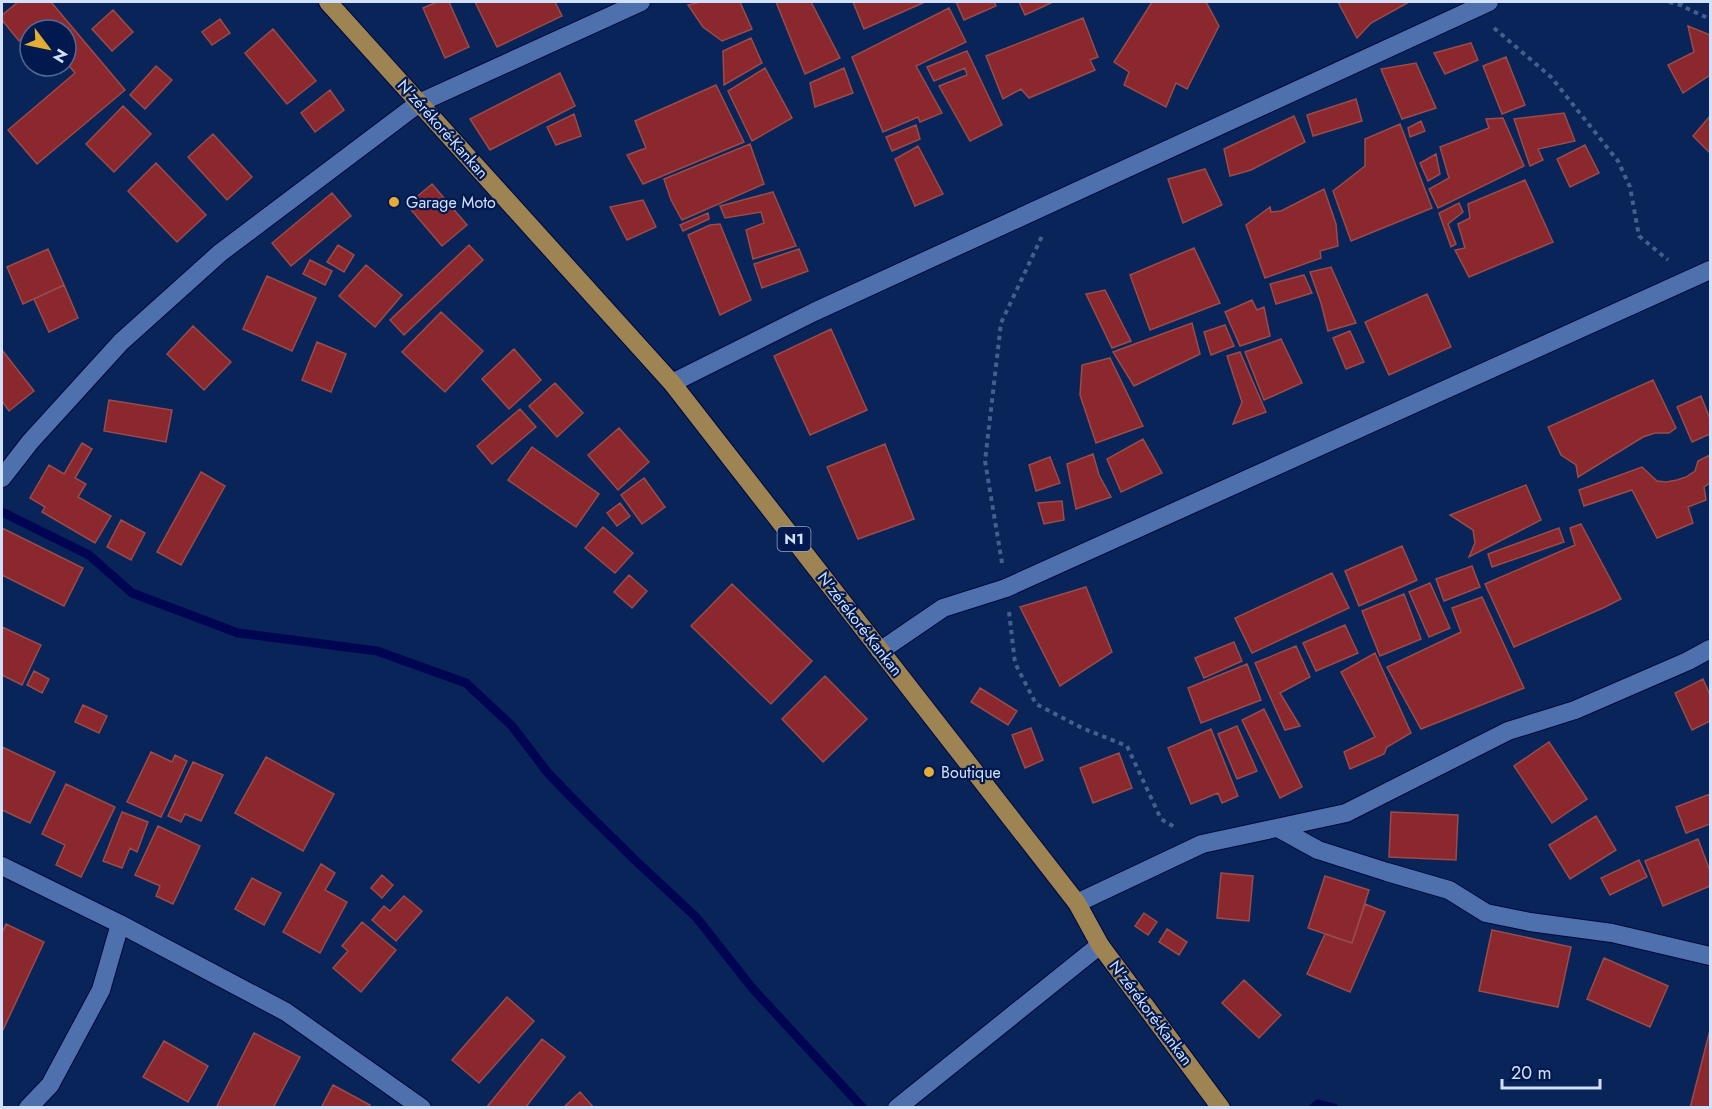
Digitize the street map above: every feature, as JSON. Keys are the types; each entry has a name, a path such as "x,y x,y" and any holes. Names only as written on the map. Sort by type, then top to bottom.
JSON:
{"highway":[{"name":"N'zérékoré-Kankan","path":"328,2 672,383 1077,903 1100,945 1221,1107"}],"street":[{"path":"2,478 30,442 121,342 220,253 419,103 641,2"},
{"path":"672,383 814,312 1178,145 1476,4"},
{"path":"880,651 943,608 1006,588 1710,270"},
{"path":"1077,903 1202,844 1346,813 1508,731 1575,710 1688,662 1710,649"},
{"path":"1278,828 1318,850 1449,890 1486,913 1530,922 1612,933 1710,956"},
{"path":"2,866 120,924 286,1012 422,1107"},
{"path":"28,1107 50,1085 102,990 120,924"},
{"path":"897,1107 1100,945"}],"path":[{"path":"1669,2 1710,19"},
{"path":"1679,2 1684,7"},
{"path":"1476,4 1551,77 1618,161 1629,187 1639,236 1690,279"}],"building":[{"path":"18,2 51,2 64,18 18,18 18,40 2,20 2,15"},
{"path":"437,2 449,2 469,47 445,58 423,8"},
{"path":"475,2 555,2 562,16 497,47"},
{"path":"701,2 740,2 752,29 722,41 703,27 688,5"},
{"path":"776,2 811,2 840,58 805,74"},
{"path":"853,2 925,2 864,29"},
{"path":"956,2 994,2 996,6 964,20"},
{"path":"1019,2 1053,2 1025,15"},
{"path":"1152,2 1206,2 1219,26 1187,89 1176,83 1166,107 1124,85 1129,72 1114,62"},
{"path":"1338,2 1409,2 1371,23 1357,38"},
{"path":"949,8 966,42 916,66 942,113 920,122 918,117 883,132 852,57"},
{"path":"113,10 133,32 112,51 92,29"},
{"path":"1083,18 1098,57 1090,60 1095,70 1029,98 1021,89 1003,99 986,56"},
{"path":"220,19 230,33 212,45 202,32"},
{"path":"1688,26 1710,35 1710,75 1683,93 1668,65 1694,52"},
{"path":"273,29 316,81 287,104 245,53"},
{"path":"78,34 125,90 37,164 8,130 69,78 78,78"},
{"path":"751,38 762,63 724,85 723,51"},
{"path":"1471,43 1478,60 1445,74 1434,53"},
{"path":"967,51 1002,125 970,141 939,86 967,75 965,68 934,81 927,67"},
{"path":"1506,57 1525,105 1502,114 1483,66"},
{"path":"1416,63 1436,108 1402,119 1381,69"},
{"path":"156,66 172,80 145,109 130,95"},
{"path":"765,68 792,118 752,141 728,91"},
{"path":"844,68 853,93 815,107 810,83"},
{"path":"560,73 575,106 490,150 470,119"},
{"path":"716,85 744,142 643,184 627,155 646,148 635,121"},
{"path":"330,90 344,110 315,132 301,113"},
{"path":"1356,99 1362,121 1313,136 1307,115"},
{"path":"123,106 151,134 114,172 86,144"},
{"path":"1564,113 1575,141 1538,149 1543,160 1530,166 1514,119"},
{"path":"574,114 581,136 556,145 547,127"},
{"path":"1294,116 1305,142 1251,170 1230,176 1224,149"},
{"path":"1710,116 1710,153 1693,136"},
{"path":"1503,118 1524,166 1438,208 1429,189 1449,178 1440,147 1489,128 1486,119"},
{"path":"1421,121 1425,131 1410,137 1408,128"},
{"path":"1400,124 1432,208 1351,241 1333,191 1365,166 1365,139"},
{"path":"916,125 920,139 892,151 886,137"},
{"path":"213,134 252,177 227,200 188,157"},
{"path":"750,144 764,184 682,220 671,200 664,179"},
{"path":"1585,145 1599,173 1570,187 1557,159"},
{"path":"918,146 943,194 915,206 895,159"},
{"path":"1436,154 1440,174 1428,181 1420,163"},
{"path":"156,163 206,215 177,242 128,191"},
{"path":"1205,169 1222,205 1183,223 1168,179"},
{"path":"1525,180 1553,242 1469,277 1455,250 1465,248 1458,224 1470,218 1468,204"},
{"path":"432,184 467,225 442,246 407,205"},
{"path":"1324,189 1336,224 1338,246 1320,251 1321,258 1265,278 1246,225 1270,207 1271,212 1281,211"},
{"path":"773,192 796,246 753,259 746,230 764,223 761,212 725,218 720,206"},
{"path":"332,193 351,216 291,266 272,243"},
{"path":"643,200 656,227 627,240 610,207"},
{"path":"1459,203 1463,212 1448,224 1456,244 1451,247 1439,213"},
{"path":"708,213 709,219 683,231 680,225"},
{"path":"720,224 751,300 720,315 688,235 710,225"},
{"path":"338,245 354,255 344,272 327,262"},
{"path":"469,245 483,260 404,335 390,320"},
{"path":"1194,248 1220,303 1150,330 1130,275"},
{"path":"48,249 64,285 23,304 7,267"},
{"path":"799,249 808,271 762,288 754,264"},
{"path":"310,260 332,271 325,285 303,274"},
{"path":"366,265 402,295 375,327 339,296"},
{"path":"1331,267 1356,323 1328,331 1310,272"},
{"path":"1304,275 1312,293 1276,304 1270,284"},
{"path":"267,276 316,298 292,351 243,329"},
{"path":"64,285 78,318 49,332 34,299"},
{"path":"1105,290 1131,341 1112,348 1086,294"},
{"path":"1427,294 1451,347 1389,375 1365,322"},
{"path":"1252,300 1257,310 1264,307 1270,336 1240,346 1225,312"},
{"path":"441,312 483,351 445,392 402,352"},
{"path":"1192,323 1200,354 1134,386 1113,352"},
{"path":"1225,325 1234,346 1211,355 1204,332"},
{"path":"193,326 231,362 204,390 167,354"},
{"path":"831,329 867,410 810,435 774,356"},
{"path":"1350,331 1364,362 1346,369 1333,338"},
{"path":"1281,339 1302,383 1264,400 1245,352"},
{"path":"317,342 346,354 331,392 302,380"},
{"path":"514,349 541,380 509,409 482,379"},
{"path":"2,350 34,391 9,411 2,401"},
{"path":"1240,352 1266,412 1233,424 1242,402 1227,356"},
{"path":"1110,358 1143,426 1096,443 1080,395 1082,365"},
{"path":"1653,380 1676,428 1669,433 1655,433 1643,437 1578,477 1576,465 1561,455 1548,427"},
{"path":"555,383 583,413 557,437 529,406"},
{"path":"1701,396 1710,419 1710,434 1692,442 1677,407"},
{"path":"109,400 172,410 166,442 104,431"},
{"path":"520,409 536,427 492,464 477,446"},
{"path":"619,428 649,462 618,490 588,455"},
{"path":"1143,439 1162,473 1121,492 1107,459"},
{"path":"82,443 92,449 75,478 86,484 78,497 111,516 95,543 42,512 45,507 30,498 49,465 64,474"},
{"path":"885,444 914,519 858,539 827,467"},
{"path":"532,447 599,494 576,527 508,480"},
{"path":"1093,454 1099,475 1111,497 1076,509 1067,464"},
{"path":"1710,455 1710,483 1704,487 1706,500 1688,507 1693,523 1657,538 1632,490 1584,506 1579,490 1642,467 1657,481 1677,480 1695,471 1698,461"},
{"path":"1050,457 1060,483 1036,491 1029,465"},
{"path":"201,472 225,486 181,565 157,552"},
{"path":"644,478 665,507 642,524 621,495"},
{"path":"1526,485 1541,520 1469,557 1475,543 1473,530 1450,515"},
{"path":"1062,501 1064,520 1044,524 1038,503"},
{"path":"620,503 630,516 617,526 607,513"},
{"path":"121,520 145,533 131,560 107,547"},
{"path":"1581,524 1621,599 1514,647 1485,584 1575,545 1570,528"},
{"path":"603,527 633,553 615,573 585,548"},
{"path":"2,528 83,568 64,606 2,575"},
{"path":"1559,528 1564,542 1492,567 1488,554"},
{"path":"1402,546 1417,580 1359,606 1345,571"},
{"path":"1472,566 1480,587 1444,601 1436,579"},
{"path":"1332,573 1349,608 1252,653 1235,618"},
{"path":"629,575 647,591 632,608 614,592"},
{"path":"1430,583 1450,628 1429,637 1409,592"},
{"path":"732,584 812,661 771,704 691,626"},
{"path":"1086,587 1112,652 1060,686 1020,607"},
{"path":"1404,594 1421,639 1380,656 1362,611"},
{"path":"1482,597 1524,688 1421,729 1387,667 1461,632 1452,608"},
{"path":"1345,625 1358,653 1316,671 1303,643"},
{"path":"2,627 41,645 22,685 2,675"},
{"path":"1234,642 1242,661 1204,678 1195,658"},
{"path":"1296,646 1310,677 1280,693 1300,726 1285,730 1255,663"},
{"path":"1375,653 1411,733 1387,747 1384,754 1350,769 1344,752 1375,737 1341,672"},
{"path":"1247,664 1261,700 1201,723 1188,688"},
{"path":"34,671 49,679 42,693 27,685"},
{"path":"825,676 867,719 823,762 782,719"},
{"path":"1703,679 1710,695 1710,721 1692,730 1675,693"},
{"path":"980,688 1017,711 1008,725 971,702"},
{"path":"83,705 107,716 99,733 75,722"},
{"path":"1264,709 1302,787 1280,798 1242,720"},
{"path":"1237,726 1257,771 1237,779 1218,734"},
{"path":"1031,728 1043,760 1025,768 1012,735"},
{"path":"1211,729 1238,796 1222,803 1218,793 1191,804 1168,748"},
{"path":"1549,742 1587,799 1552,823 1514,766"},
{"path":"2,747 55,772 30,823 2,810"},
{"path":"151,752 172,762 175,755 187,761 161,817 127,802"},
{"path":"1119,753 1132,788 1093,803 1080,768"},
{"path":"266,757 334,794 303,851 235,813"},
{"path":"193,762 223,775 201,821 185,814 181,822 168,816"},
{"path":"66,784 115,807 81,877 56,865 65,845 42,834"},
{"path":"1710,794 1710,824 1686,833 1676,807"},
{"path":"122,812 148,822 137,852 130,848 122,868 103,861"},
{"path":"1391,812 1458,815 1456,860 1389,857"},
{"path":"1596,816 1616,850 1570,879 1549,845"},
{"path":"158,826 200,846 173,904 156,896 160,886 135,875"},
{"path":"1698,839 1710,871 1710,886 1663,906 1645,861"},
{"path":"1639,860 1647,877 1610,895 1601,878"},
{"path":"321,864 335,873 325,890 347,902 320,953 283,932"},
{"path":"1221,873 1253,876 1249,921 1217,918"},
{"path":"382,875 393,885 382,898 371,888"},
{"path":"1325,876 1369,890 1352,943 1308,928"},
{"path":"252,878 281,893 264,925 235,909"},
{"path":"404,896 422,911 396,941 372,920 384,906 390,911"},
{"path":"1365,904 1385,912 1350,992 1307,974 1325,934 1352,943"},
{"path":"1144,913 1157,922 1148,935 1135,926"},
{"path":"362,922 396,950 361,992 333,968 348,951 342,946"},
{"path":"6,924 44,942 2,1032 2,933"},
{"path":"1167,929 1187,942 1179,955 1159,942"},
{"path":"1492,930 1571,947 1558,1007 1479,991"},
{"path":"1604,958 1668,986 1650,1027 1587,999"},
{"path":"1244,980 1281,1015 1259,1038 1222,1003"},
{"path":"507,997 534,1021 479,1083 452,1060"},
{"path":"1710,1030 1710,1108 1690,1108"},
{"path":"254,1033 300,1057 273,1108 216,1108"},
{"path":"542,1039 565,1057 525,1108 486,1108"},
{"path":"164,1041 208,1066 188,1102 143,1077"},
{"path":"333,1085 370,1105 368,1108 321,1108"},
{"path":"580,1092 594,1108 563,1108"}],"waterway":[{"path":"2,512 89,555 132,593 238,633 377,651 466,683 512,726 548,773 576,802 696,917 753,989 863,1108"},
{"path":"1313,1108 1318,1104 1334,1108"}],"place":[{"name":"Garage Moto","path":"394,202"},
{"name":"Boutique","path":"929,772"}]}
